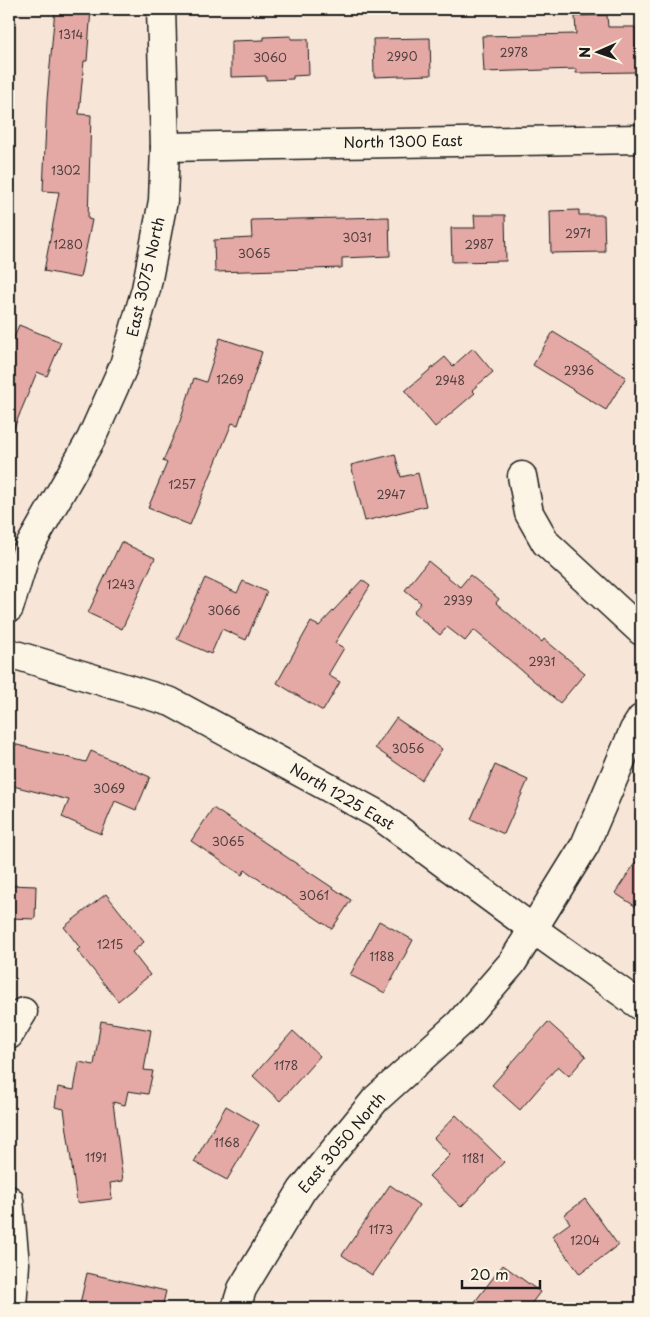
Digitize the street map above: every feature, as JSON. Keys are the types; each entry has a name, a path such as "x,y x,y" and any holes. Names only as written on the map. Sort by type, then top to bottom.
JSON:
{"street":[{"name":"East 3075 North","path":"9,608 26,553 90,439 124,365 146,289 161,211 165,147 161,9"},
{"name":"North 1300 East","path":"165,147 641,139"},
{"path":"522,476 529,513 546,543 641,631"},
{"name":"North 1225 East","path":"9,653 171,702 377,814 641,1006"},
{"name":"East 3050 North","path":"236,1308 242,1289 302,1190 376,1099 459,1024 512,964 585,845 634,730 641,720"},
{"path":"9,1035 23,1012"},
{"path":"9,1200 15,1264 12,1308"}],"building":[{"path":"55,9 91,9 87,61 84,61 79,114 91,115 88,219 92,220 80,278 44,271 59,192 43,191 47,100"},
{"path":"607,15 608,27 635,27 636,72 576,73 576,69 484,72 482,36 576,34 575,16"},
{"path":"291,36 291,39 308,39 309,75 293,76 293,79 266,80 266,76 231,77 231,41 264,40 264,37"},
{"path":"430,38 431,75 374,77 373,39"},
{"path":"579,210 579,215 604,215 605,252 551,253 550,211"},
{"path":"474,215 505,215 506,261 452,262 451,228 475,228"},
{"path":"389,217 390,256 342,258 342,268 215,272 214,240 252,238 251,220"},
{"path":"19,325 61,342 47,376 37,372 9,440 9,350"},
{"path":"553,332 626,377 606,410 533,365"},
{"path":"220,338 262,352 238,425 232,423 190,525 148,508 167,463 163,461 180,421 194,378 206,382"},
{"path":"473,348 493,372 472,390 475,393 435,427 405,391 445,357 453,366"},
{"path":"395,454 401,477 418,473 426,506 365,521 351,465"},
{"path":"121,542 155,558 122,629 88,613"},
{"path":"428,561 460,587 470,575 499,599 496,603 542,642 544,639 585,673 560,703 474,630 465,641 447,627 440,635 413,612 421,603 405,590"},
{"path":"205,578 237,593 243,581 267,592 246,640 222,629 211,654 177,639"},
{"path":"362,580 370,586 335,643 344,648 328,675 340,682 323,711 277,683 311,622 319,626"},
{"path":"396,718 442,749 421,780 375,748"},
{"path":"9,743 86,762 91,751 150,777 136,810 115,801 101,834 62,817 69,800 9,785"},
{"path":"495,765 528,780 504,834 471,819"},
{"path":"213,808 351,900 332,929 245,870 242,875 191,841"},
{"path":"641,854 641,910 615,893"},
{"path":"9,885 36,886 35,919 9,918"},
{"path":"106,894 144,942 132,952 150,975 118,1001 77,950 80,948 64,927"},
{"path":"379,921 413,940 385,993 350,975"},
{"path":"101,1021 151,1030 144,1070 153,1071 148,1094 128,1091 125,1105 113,1102 123,1181 110,1183 112,1199 77,1203 64,1109 55,1107 58,1087 74,1090 79,1062 94,1065"},
{"path":"548,1022 586,1056 569,1076 558,1066 520,1110 492,1085"},
{"path":"293,1031 320,1056 280,1101 253,1076"},
{"path":"226,1106 259,1125 227,1180 194,1162"},
{"path":"456,1115 504,1162 461,1207 429,1176 450,1155 434,1138"},
{"path":"390,1185 419,1205 372,1275 342,1255"},
{"path":"585,1199 618,1245 580,1274 552,1236 570,1223 564,1215"},
{"path":"503,1265 540,1292 528,1308 470,1308"},
{"path":"87,1273 166,1291 162,1308 79,1308"}]}
